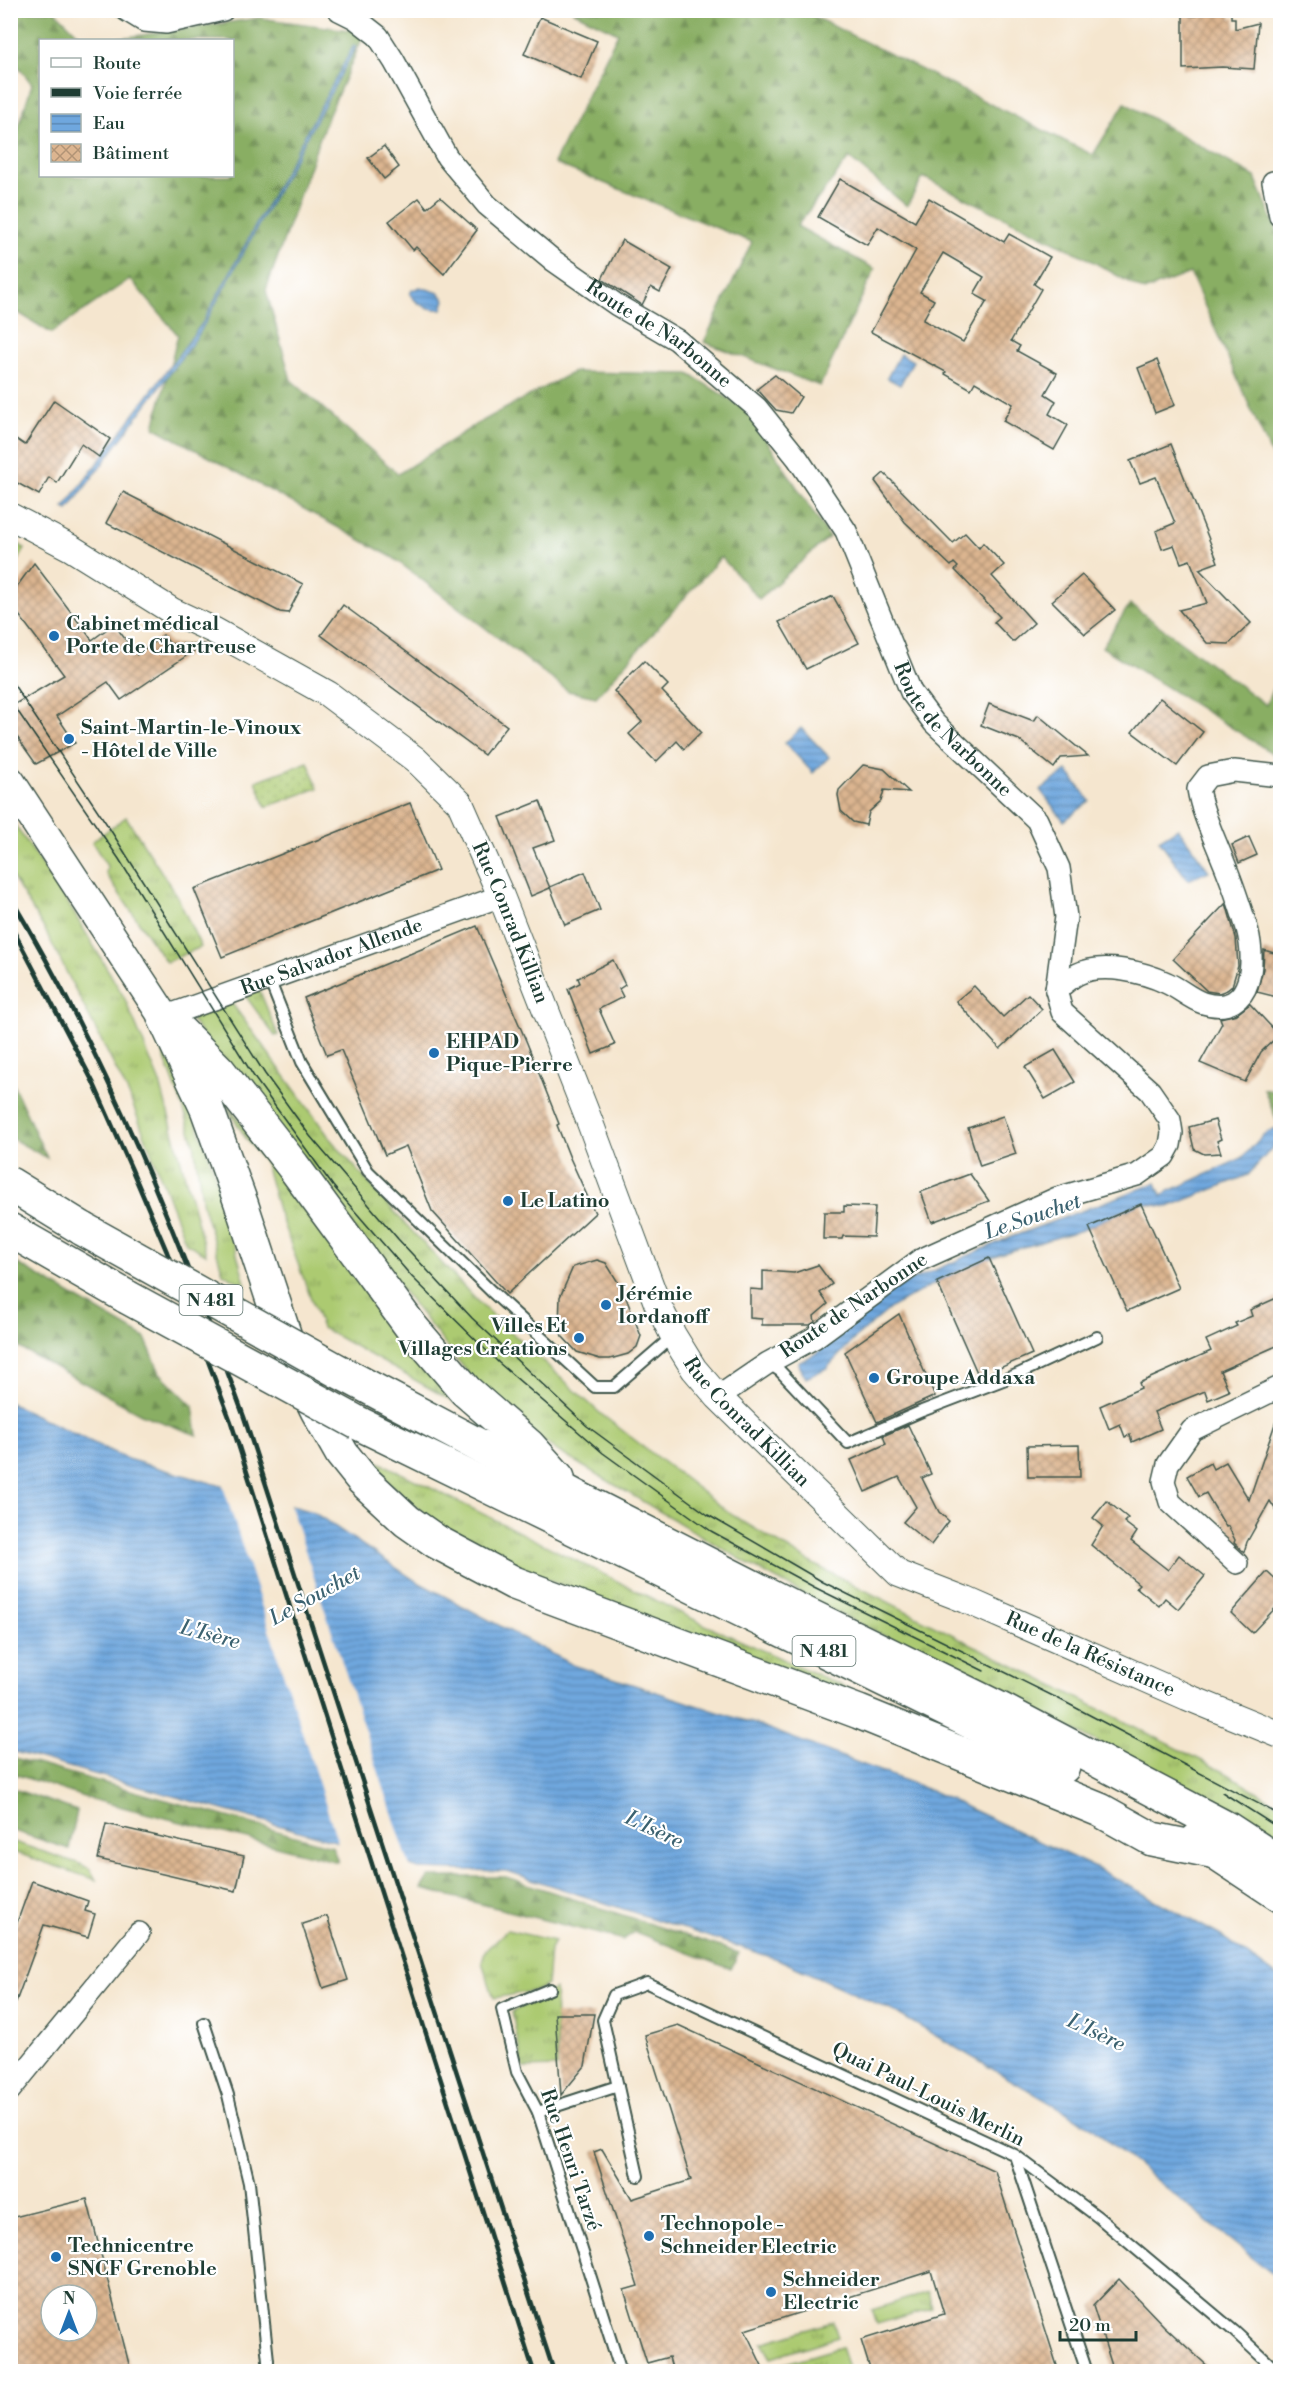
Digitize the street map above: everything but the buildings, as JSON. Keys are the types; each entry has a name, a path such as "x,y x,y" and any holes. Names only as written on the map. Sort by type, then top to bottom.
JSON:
{"highway":[{"path":"164,1017 219,1071 369,1267 412,1328 466,1392 529,1446 576,1497"},
{"path":"164,1017 207,1108 241,1203 292,1361 342,1454 362,1479 407,1521 437,1542 514,1583 859,1712 1100,1810 1152,1839 1216,1852"},
{"name":"N 481","path":"10,1184 83,1229 338,1371 576,1497 1002,1710 1228,1828 1281,1863"},
{"name":"N 481","path":"10,1230 127,1297 358,1423 1136,1803 1281,1895"}],"main road":[{"path":"10,782 164,1017"}],"street":[{"path":"126,10 144,21 166,23 223,10"},
{"name":"Route de Narbonne","path":"339,10 355,18 378,36 447,157 487,205 554,261 616,305 677,340 757,408 798,459 846,531 911,692 934,723 1037,820 1059,868 1066,917 1056,990 1062,1012 1150,1091 1170,1120 1172,1133 1170,1145 1164,1156 1137,1175 1058,1198 920,1260 814,1338 768,1363 718,1397"},
{"path":"1273,182 1281,216"},
{"name":"Rue Conrad Killian","path":"10,516 71,548 172,611 215,631 328,694 416,760 460,802 501,896 589,1120 657,1303 673,1335 693,1369 718,1397 899,1574"},
{"path":"1056,990 1079,973 1109,969 1141,974 1167,983 1202,1003 1227,1005 1239,1000 1247,987 1252,941 1229,874 1200,804 1198,789 1208,776 1234,771 1281,776"},
{"name":"Rue Salvador Allende","path":"164,1017 501,896"},
{"path":"1237,1563 1170,1502 1164,1481 1168,1464 1192,1430 1281,1388"},
{"name":"Rue de la Résistance","path":"899,1574 966,1600 1281,1735"},
{"path":"10,2090 139,1933"}],"lane":[{"path":"269,979 302,1062 368,1171 491,1291 595,1387 614,1387 673,1335"},
{"path":"768,1363 780,1371 848,1443 922,1411 1016,1375 1097,1337"},
{"name":"Quai Paul-Louis Merlin","path":"618,2086 603,2020 614,1995 647,1983 1015,2155 1098,2217 1234,2331 1278,2372"},
{"name":"Rue Henri Tarzé","path":"550,1989 502,2009 517,2072 538,2112 621,2372"},
{"path":"204,2023 228,2095 249,2182 268,2372"},
{"path":"538,2112 618,2086 638,2176"},
{"path":"1015,2155 1087,2372"}],"green space":[{"path":"10,11 55,11 83,39 39,39 39,177 234,177 234,39 114,39 259,18 365,32 324,126 266,290 291,380 398,474 477,424 573,372 689,374 747,410 829,537 759,599 721,557 596,697 568,691 392,557 154,427 178,335 130,279 51,333 11,308 11,151 32,84 11,57"},
{"path":"572,11 803,11 1093,155 1125,103 1255,177 1280,238 1280,474 1190,273 1144,291 1085,257 923,177 907,206 849,158 797,226 875,269 820,386 704,342 752,242 554,163 618,33"},
{"path":"11,542 25,549 11,572"},
{"path":"1130,604 1266,705 1280,671 1280,758 1102,647"},
{"path":"308,762 318,788 266,807 256,781"},
{"path":"126,817 177,896 201,947 166,962 106,874 107,866 92,842"},
{"path":"10,818 62,893 124,997 160,1083 206,1254 186,1243 129,1095 45,930 11,875"},
{"path":"259,989 278,1035 275,1036 244,994"},
{"path":"228,998 332,1141 399,1217 479,1303 601,1414 732,1515 813,1564 1228,1774 1279,1805 1280,1846 1220,1806 1134,1760 832,1610 749,1564 559,1452 519,1424 483,1392 191,1020"},
{"path":"154,1030 174,1061 212,1165 246,1286 223,1273 203,1206 194,1144 183,1107"},
{"path":"11,1080 47,1158 11,1138"},
{"path":"1264,1089 1280,1093 1280,1128"},
{"path":"223,1100 463,1407 322,1328 278,1210 265,1163 245,1137"},
{"path":"11,1260 145,1338 160,1373 193,1406 197,1435 141,1414 11,1343"},
{"path":"369,1457 703,1624 933,1726 584,1595 502,1560 438,1526 389,1483"},
{"path":"11,1757 332,1846 338,1862 87,1798 11,1773"},
{"path":"11,1788 77,1811 69,1849 11,1830"},
{"path":"11,1841 80,1864 90,1869 96,1880 11,1851"},
{"path":"429,1877 506,1877 739,1953 731,1969 635,1932 623,1940 422,1889"},
{"path":"507,1930 554,1941 550,1949 547,1985 538,1990 494,1998 482,1962 485,1951"},
{"path":"555,1989 557,2067 523,2068 512,2012"},
{"path":"928,2292 932,2308 877,2324 872,2310"},
{"path":"833,2322 838,2337 771,2358 762,2343"},
{"path":"841,2347 849,2371 783,2371 780,2365"}],"water":[{"path":"354,45 356,47 199,334 68,510 64,508 203,322"},
{"path":"420,287 439,293 445,300 442,309 428,308 416,301 410,294 412,290"},
{"path":"900,354 913,361 900,385 887,378"},
{"path":"801,728 829,757 813,773 785,743"},
{"path":"1067,771 1090,801 1064,821 1040,790"},
{"path":"1178,828 1209,871 1188,880 1159,840"},
{"path":"1280,1126 1280,1139 1248,1175 1168,1207 1141,1203 1082,1230 1000,1254 937,1282 892,1307 855,1338 827,1368 806,1378 798,1363 817,1353 892,1289 1006,1239 1156,1183 1161,1195 1242,1158 1264,1134"},
{"path":"10,1403 127,1459 313,1512 416,1581 573,1665 761,1726 932,1791 1098,1869 1221,1936 1280,1979 1280,2280 1085,2123 895,2012 780,1960 507,1871 419,1869 332,1840 11,1751"}],"pier":[{"path":"222,1483 289,1502 411,1870 339,1846"}],"tram line":[{"path":"10,679 106,823 265,1074 310,1136 398,1239 472,1318 587,1426 708,1515 823,1582 1061,1700 1280,1815"},
{"path":"10,700 119,859 256,1080 333,1186 412,1277 499,1363 603,1453 711,1531 814,1587 984,1671"},
{"path":"1222,1792 1280,1829"}],"railway":[{"path":"10,897 46,959 110,1086 167,1217 244,1417 554,2372"},
{"path":"10,924 93,1082 167,1252 231,1422 534,2372"}],"place":[{"name":"Cabinet médical Porte de Chartreuse","path":"54,636"},
{"name":"Saint-Martin-le-Vinoux - Hôtel de Ville","path":"69,739"},
{"name":"EHPAD Pique-Pierre","path":"434,1053"},
{"name":"Le Latino","path":"508,1201"},
{"name":"Jérémie Iordanoff","path":"606,1305"},
{"name":"Villes Et Villages Créations","path":"579,1338"},
{"name":"Groupe Addaxa","path":"874,1378"},
{"name":"Technopole - Schneider Electric","path":"649,2236"},
{"name":"Technicentre SNCF Grenoble","path":"56,2257"},
{"name":"Schneider Electric","path":"771,2292"}],"water label":[{"name":"Le Souchet","path":"1033,1217"},
{"name":"Le Souchet","path":"315,1596"},
{"name":"L'Isère","path":"210,1635"},
{"name":"L'Isère","path":"654,1830"},
{"name":"L'Isère","path":"1096,2033"}]}
